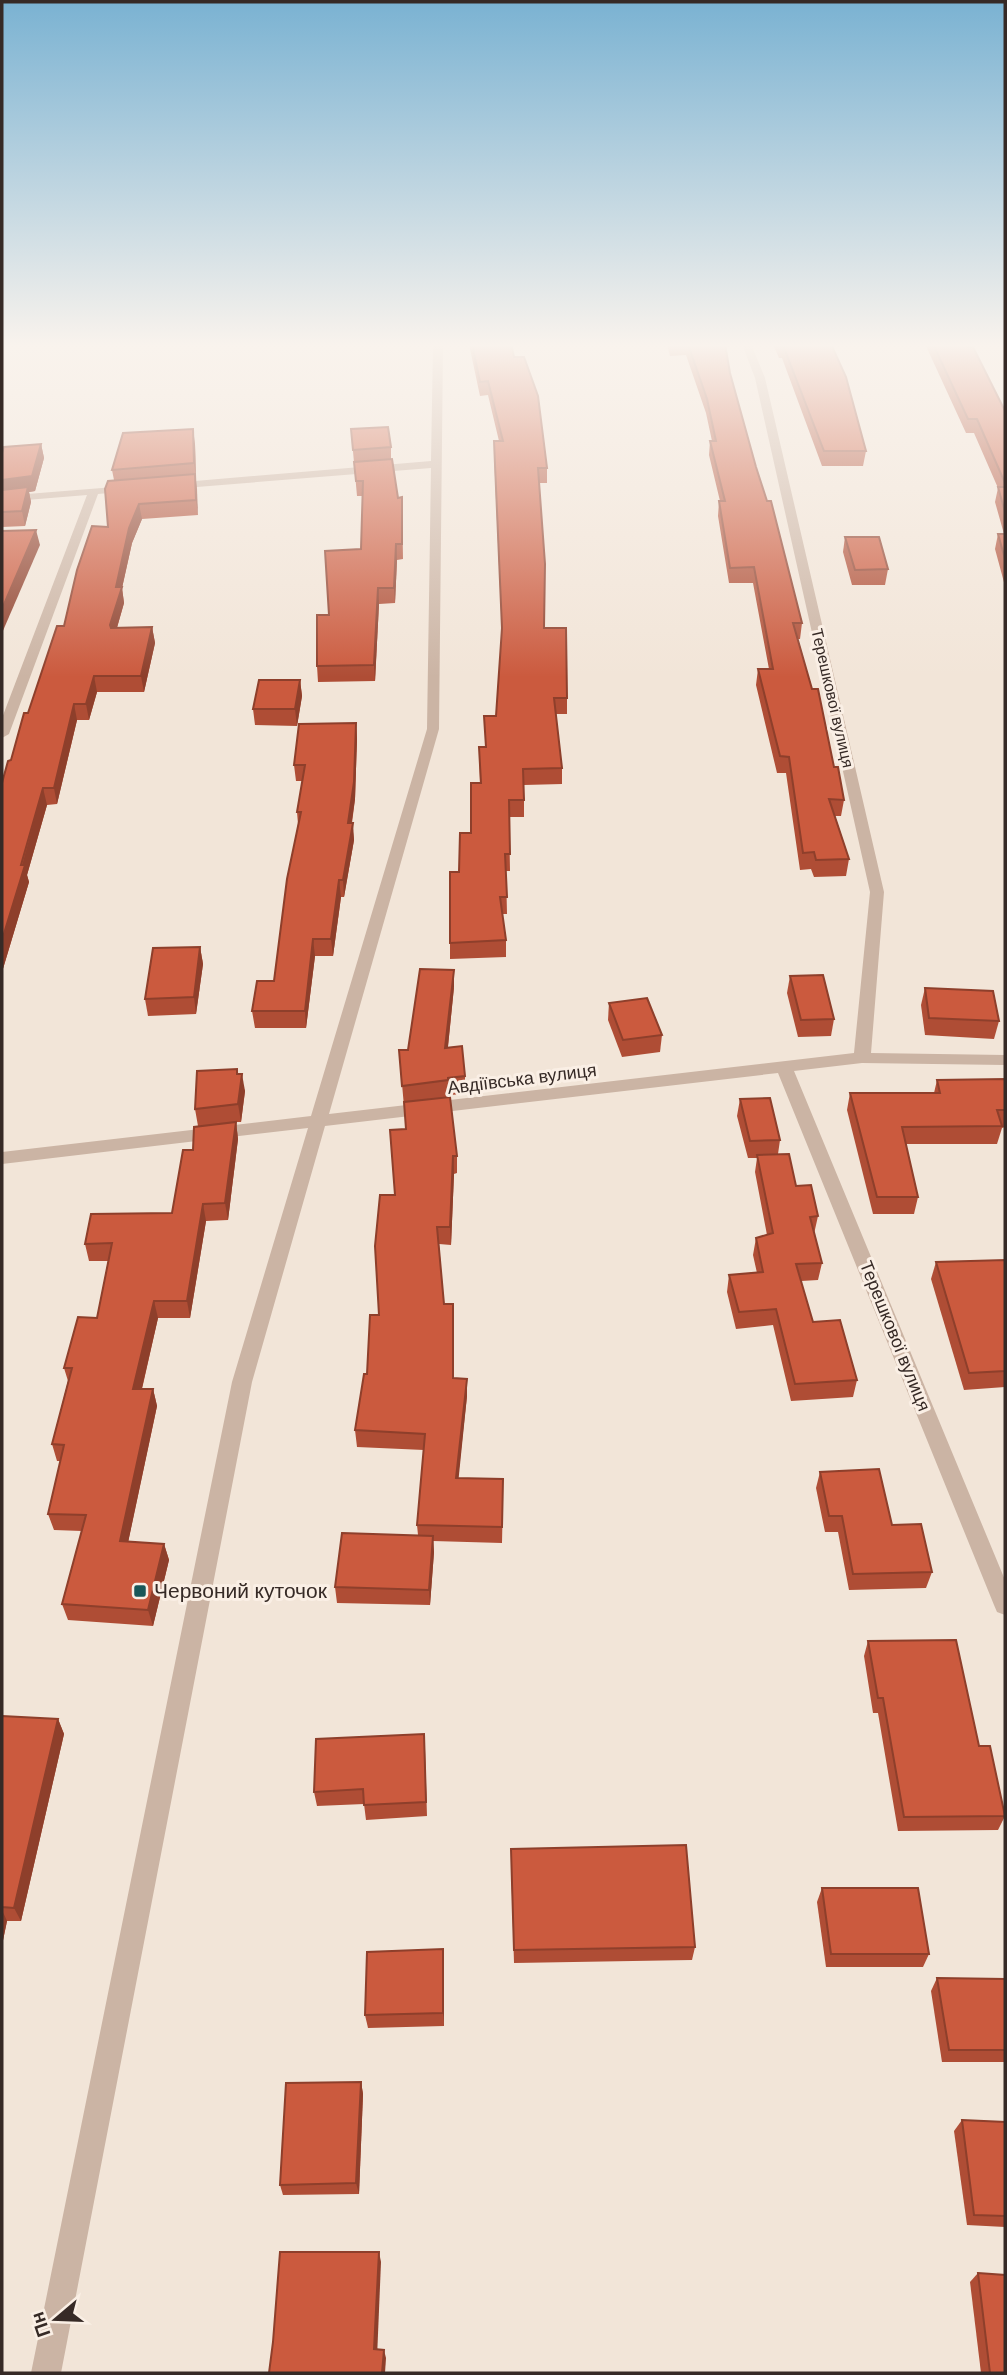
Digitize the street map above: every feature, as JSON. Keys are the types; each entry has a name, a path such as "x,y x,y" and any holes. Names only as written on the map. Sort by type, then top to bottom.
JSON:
{"street":[{"path":"46,2373 242,1382 433,729 437,455"},
{"name":"Терешкової вулиця","path":"777,455 877,892 862,1058"},
{"path":"162,486 437,464"},
{"path":"2,499 135,488"},
{"path":"2,734 94,492"},
{"name":"Авдіївська вулиця","path":"2,1158 862,1058 1005,1059"},
{"name":"Терешкової вулиця","path":"784,1067 1005,1605"}],"building":[{"path":"2,455 38,455 32,476 2,480"},
{"path":"117,455 194,455 194,463 112,470"},
{"path":"495,455 545,455 547,468 538,468 545,564 544,628 566,628 567,698 554,698 562,768 523,769 524,800 509,800 510,854 505,854 507,897 500,897 506,940 450,943 450,872 459,872 460,833 471,833 471,783 481,783 479,747 486,747 484,716 496,716 502,628"},
{"path":"713,455 753,455 767,501 771,501 802,623 793,623 812,689 818,689 834,767 838,767 844,800 829,799 849,859 816,860 814,852 803,853 789,757 780,756 758,669 773,669 754,567 730,568 719,501 725,501"},
{"path":"993,455 1005,455 1005,483"},
{"path":"392,459 398,498 402,497 402,544 396,544 394,588 378,588 374,665 317,666 317,615 329,615 325,551 361,549 363,481 356,481 354,462"},
{"path":"195,474 196,500 139,504 129,528 116,587 122,587 110,625 111,628 152,627 141,676 94,676 86,704 74,704 54,788 43,788 21,865 25,865 2,940 2,783 24,713 28,713 57,626 64,626 77,570 92,526 108,527 105,489 108,481"},
{"path":"28,487 22,511 2,512 2,490"},
{"path":"998,487 1005,487 1005,512"},
{"path":"36,530 2,609 2,531"},
{"path":"998,534 1005,534 1005,559"},
{"path":"845,537 879,537 888,569 855,570"},
{"path":"259,680 300,680 295,709 253,709"},
{"path":"356,723 354,782 348,823 353,823 343,880 339,880 331,939 313,939 305,1011 252,1011 257,981 274,981 287,879 301,812 297,812 305,765 294,765 299,724"},
{"path":"200,947 194,997 145,999 153,948"},
{"path":"420,969 454,970 445,1048 462,1046 465,1076 402,1086 399,1050 408,1050"},
{"path":"823,975 834,1019 801,1020 790,976"},
{"path":"925,988 993,991 999,1021 929,1018"},
{"path":"647,998 662,1035 623,1040 609,1003"},
{"path":"237,1069 237,1074 242,1074 238,1104 195,1109 197,1071"},
{"path":"1005,1079 1005,1110 997,1110 1002,1126 902,1127 918,1197 877,1197 850,1093 940,1093 937,1080"},
{"path":"450,1097 457,1156 453,1156 450,1227 437,1227 444,1304 453,1304 453,1378 467,1379 456,1478 503,1479 502,1527 417,1525 425,1434 355,1430 364,1374 367,1374 370,1315 379,1315 375,1246 380,1195 395,1195 390,1130 406,1129 404,1102"},
{"path":"770,1098 780,1140 750,1141 740,1099"},
{"path":"236,1122 225,1203 203,1204 187,1301 154,1301 133,1389 153,1389 120,1541 164,1544 148,1610 62,1604 86,1515 48,1514 64,1445 52,1444 72,1368 64,1368 78,1317 97,1318 112,1243 85,1244 91,1214 172,1213 183,1150 193,1150 194,1127"},
{"path":"789,1154 796,1186 811,1185 818,1216 810,1217 822,1263 796,1264 813,1322 840,1320 857,1380 795,1384 776,1309 739,1312 729,1275 763,1272 756,1238 773,1233 757,1155"},
{"path":"1005,1260 1005,1371 969,1373 936,1262"},
{"path":"879,1469 892,1525 921,1524 932,1572 853,1574 842,1516 829,1516 820,1472"},
{"path":"342,1533 433,1536 429,1590 335,1587"},
{"path":"956,1640 979,1746 990,1746 1005,1816 904,1817 883,1698 878,1698 868,1641"},
{"path":"2,1716 58,1719 14,1908 2,1907"},
{"path":"424,1734 426,1802 364,1805 363,1789 314,1792 316,1739"},
{"path":"686,1845 695,1947 514,1950 511,1849"},
{"path":"822,1888 918,1888 929,1954 831,1954"},
{"path":"443,1949 443,2013 365,2015 367,1952"},
{"path":"937,1978 1005,1979 1005,2050 949,2050"},
{"path":"361,2082 356,2183 280,2185 286,2083"},
{"path":"962,2120 1005,2122 1005,2216 974,2215"},
{"path":"280,2252 379,2252 374,2349 384,2350 382,2373 269,2373"},
{"path":"978,2273 1005,2275 1005,2373 990,2373"}],"place":[{"name":"Червоний куточок","path":"140,1591"}]}
